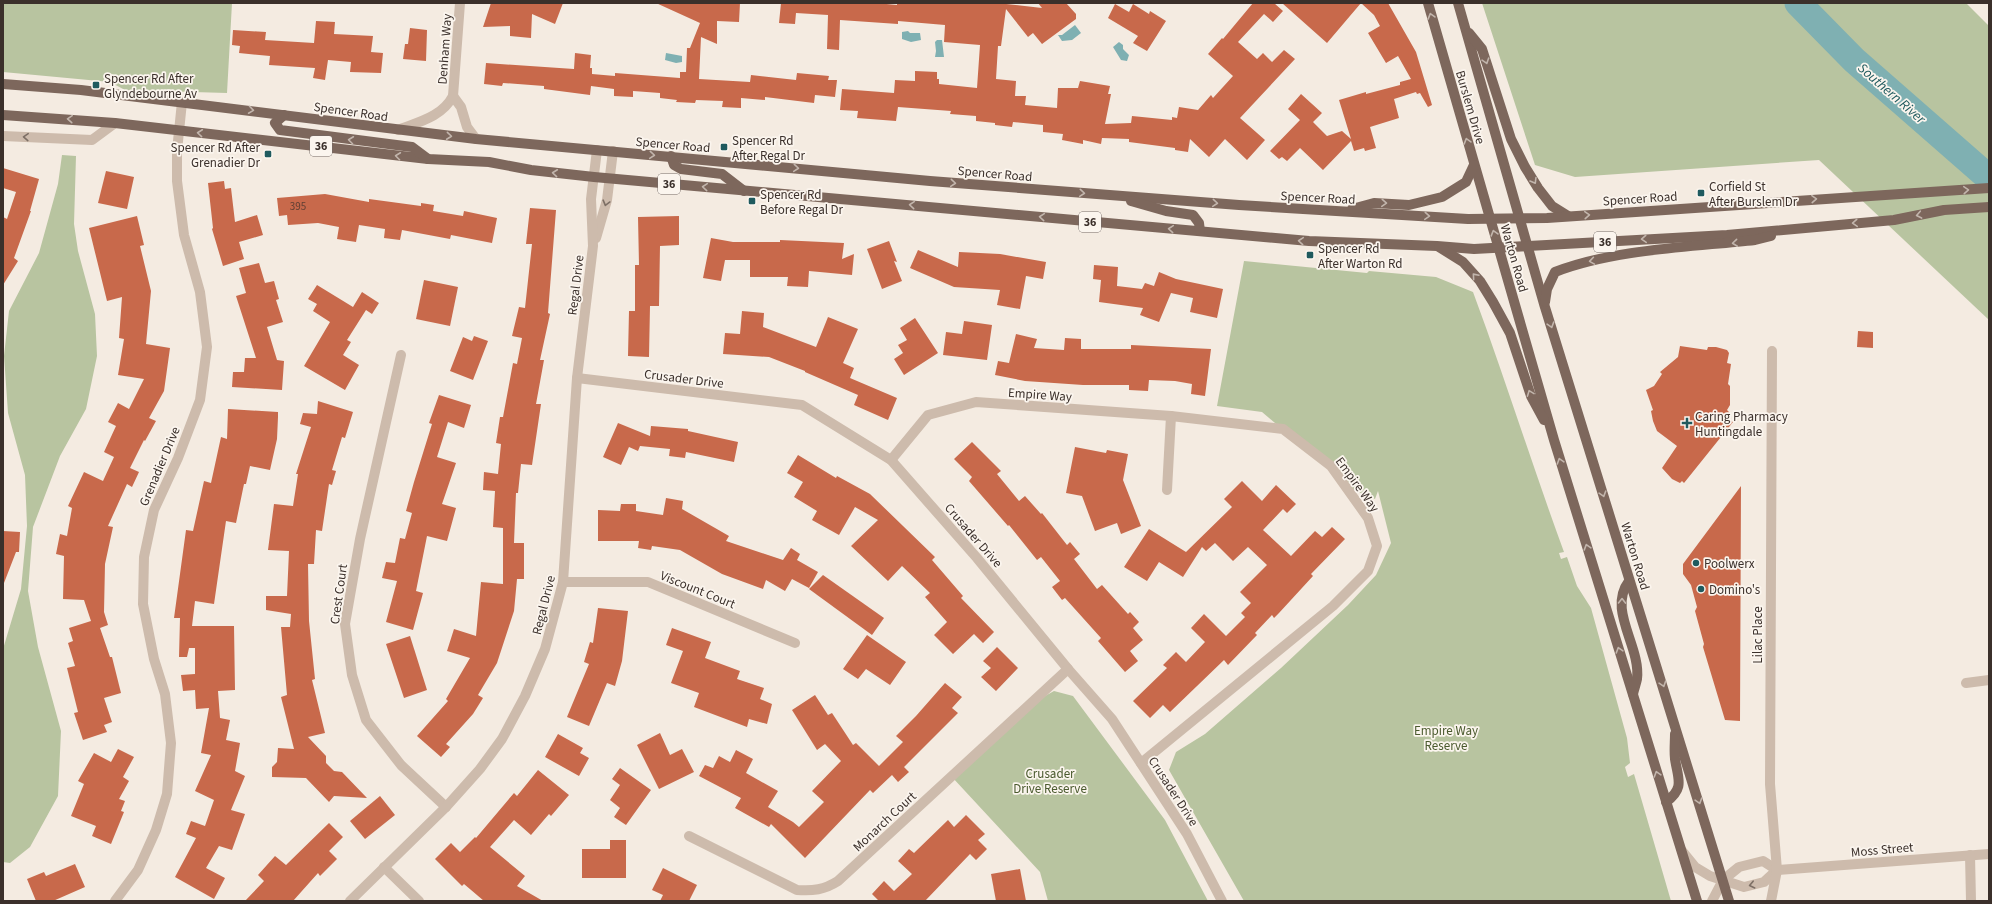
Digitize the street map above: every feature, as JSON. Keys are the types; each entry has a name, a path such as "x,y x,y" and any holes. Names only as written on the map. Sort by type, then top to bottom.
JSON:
{"main road":[{"name":"Burslem Drive","path":"1428,3 1490,219"},
{"name":"Burslem Drive","path":"1458,3 1520,218"},
{"path":"1466,28 1482,49 1511,139 1525,166 1538,188 1552,206 1568,216"},
{"name":"Spencer Road","path":"3,84 80,90 476,139 930,181 1120,196 1468,219 1568,216 1989,188"},
{"name":"36","path":"3,114 115,123 428,159 489,162 531,170 594,177 1309,241 1437,246 1474,249 1528,247 1786,230 1805,227 1894,220 1944,210 1989,206"},
{"path":"284,115 275,123 280,130 412,147 428,159"},
{"path":"671,156 674,165 681,169 722,174 744,190"},
{"path":"1346,211 1374,203 1409,205 1442,197 1466,182 1474,165"},
{"path":"1120,196 1166,211 1193,214 1199,223 1200,231"},
{"name":"Warton Road","path":"1520,218 1544,304 1729,901"},
{"name":"Warton Road","path":"1490,219 1554,440 1697,901"},
{"path":"1544,304 1547,289 1555,272 1578,263 1625,255 1755,240 1786,230"},
{"path":"1437,246 1464,262 1480,281 1493,302 1510,333 1531,396 1554,440"},
{"path":"1629,581 1623,589 1621,599 1622,611 1634,652 1637,678 1633,694"},
{"path":"1666,802 1675,795 1680,786 1675,758 1675,724"}],"street":[{"name":"Denham Way","path":"398,130 435,115 450,102 453,96 460,3"},
{"name":"Denham Way","path":"453,96 461,107 467,127 476,139"},
{"name":"Grenadier Drive","path":"115,901 138,870 156,830 168,794 171,743 165,694 154,659 144,604 144,557 154,510 178,458 200,400 207,347 200,292 183,227 177,181 178,130 182,102"},
{"path":"3,136 92,140 115,123"},
{"name":"Regal Drive","path":"350,901 446,807 480,769 502,739 525,696 545,649 563,582 577,378 593,246 592,199 597,150"},
{"name":"Regal Drive","path":"593,246 607,200 613,151"},
{"name":"Lilac Place","path":"1771,901 1777,870 1770,784 1772,351"},
{"name":"Crest Court","path":"401,355 360,539 345,624 352,675 366,720 401,765 446,807"},
{"name":"Crusader Drive","path":"577,378 802,404 891,460 977,558 1068,669 1112,719 1187,834 1222,901"},
{"name":"Empire Way","path":"891,460 928,415 976,402 1171,416 1283,429 1331,466 1368,518 1377,546 1368,571 1333,606 1141,763"},
{"path":"1167,490 1171,416"},
{"name":"Viscount Court","path":"563,582 648,582 795,643"},
{"name":"Monarch Court","path":"689,836 797,890 814,891 827,888 838,881 1068,669"},
{"path":"1966,683 1989,680"},
{"path":"1682,851 1695,867 1710,876 1744,886 1764,882 1777,870"},
{"name":"Moss Street","path":"1712,901 1723,880 1739,867 1763,861 1777,870 1989,854"},
{"path":"1970,855 1971,901"},
{"path":"384,868 420,901"}],"green space":[{"path":"3,3 232,3 227,93 125,90 110,82 3,72"},
{"path":"1482,3 1966,3 1989,26 1989,320 1819,160 1575,177 1535,165"},
{"path":"62,155 76,156 74,224 78,251 95,314 97,356 86,409 60,456 33,527 28,591 38,647 61,731 58,796 30,847 10,863 3,862 3,649 21,589 27,526 25,475 8,413 4,356 9,311 39,253 58,184"},
{"name":"Empire Way Reserve","path":"1244,261 1367,273 1369,271 1436,277 1473,292 1564,552 1559,553 1561,559 1567,557 1577,586 1591,608 1627,738 1630,763 1625,767 1628,777 1634,774 1671,901 1244,901 1169,770 1176,752 1205,734 1281,668 1348,605 1376,575 1391,543 1378,491 1375,499 1354,490 1262,412 1217,406"},
{"name":"Crusader Drive Reserve","path":"1054,691 1073,696 1165,820 1208,901 1048,901 1040,872 952,777 1029,705"}],"water":[{"path":"1075,25 1081,33 1072,40 1062,41 1058,35 1062,35"},
{"path":"908,31 910,33 920,33 921,40 911,42 902,39 902,32"},
{"path":"937,40 942,40 944,57 935,57 935,42"},
{"path":"1119,42 1123,45 1123,49 1129,55 1127,61 1121,60 1113,47"},
{"path":"666,53 682,56 682,62 676,63 665,60"}],"building":[{"path":"491,3 563,3 555,24 532,14 531,38 510,36 510,26 483,27"},
{"path":"656,3 740,3 739,22 717,21 717,44 701,37 699,79 750,82 751,75 796,80 797,73 829,76 828,80 837,80 835,97 815,95 814,103 765,97 765,100 741,98 741,108 722,107 723,101 696,100 695,103 676,102 677,100 660,98 660,93 633,91 633,97 614,96 614,89 591,86 590,95 544,89 544,86 503,83 502,86 484,84 486,63 574,69 575,53 591,55 590,68 592,68 592,74 615,76 615,73 680,78 680,72 686,72 687,48 690,48 700,23"},
{"path":"781,3 876,3 897,5 897,3 997,3 1042,8 1038,3 1066,3 1076,14 1076,19 1042,44 1033,33 1028,37 1006,9 1001,46 998,46 996,79 1016,81 1015,96 1026,96 1025,105 1057,108 1058,88 1078,88 1080,81 1110,86 1108,94 1111,94 1105,124 1131,123 1132,116 1172,120 1172,117 1177,118 1179,107 1198,110 1211,95 1213,98 1233,76 1208,54 1222,38 1223,39 1253,3 1274,3 1283,11 1273,22 1264,14 1238,42 1257,59 1263,53 1272,62 1284,50 1295,59 1240,118 1265,140 1247,160 1225,139 1209,157 1190,139 1188,152 1175,150 1175,148 1129,142 1129,139 1102,138 1101,144 1083,140 1083,144 1062,140 1063,134 1043,132 1043,125 1013,122 1012,127 995,125 995,123 976,121 976,116 950,114 951,111 898,107 896,121 857,118 858,111 840,110 842,89 894,93 895,80 915,81 915,71 937,72 939,84 977,88 980,45 944,42 945,25 898,21 898,24 840,20 839,50 827,49 828,15 796,13 795,24 779,23"},
{"path":"1282,3 1361,3 1327,43"},
{"path":"1361,3 1388,3 1416,52 1432,105 1428,107 1420,93 1417,94 1416,92 1394,99 1399,118 1370,127 1376,148 1365,151 1364,148 1354,151 1351,141 1323,170 1300,148 1287,161 1282,157 1279,159 1270,151 1300,120 1288,109 1301,94 1322,113 1313,122 1327,136 1342,131 1351,139 1339,100 1366,92 1366,94 1400,85 1400,82 1411,79 1398,56 1386,63 1368,33 1380,26 1374,15"},
{"path":"1115,4 1129,12 1133,4 1149,14 1150,11 1166,21 1147,51 1133,43 1138,36 1108,18"},
{"path":"316,21 335,22 334,34 373,36 371,52 383,53 381,73 350,72 351,62 328,60 325,80 313,78 315,68 269,65 270,56 239,53 240,46 232,45 233,30 266,32 265,40 314,43"},
{"path":"410,28 427,30 426,61 403,59 405,44 408,44"},
{"path":"3,168 39,179 31,211 14,258 18,261 3,285 3,217 7,219 16,192 3,188"},
{"path":"106,171 134,177 127,209 98,203"},
{"path":"224,181 225,189 231,188 235,222 257,215 263,235 239,242 244,259 223,266 212,229 208,183"},
{"path":"325,194 369,202 369,199 421,206 421,203 434,205 433,211 463,216 464,211 497,218 492,243 451,235 450,239 402,230 400,240 384,238 385,229 359,225 356,242 337,239 339,227 318,223 288,225 287,215 279,216 277,198"},
{"path":"530,208 556,210 548,313 550,314 540,360 544,360 536,404 541,404 532,465 521,464 518,493 516,493 514,543 524,543 524,579 517,579 514,611 497,663 478,695 483,698 473,714 446,744 450,747 441,757 417,736 448,701 446,699 470,658 447,651 454,629 476,636 481,582 503,584 503,528 493,527 495,491 483,490 484,472 498,474 501,444 496,443 500,417 503,417 513,363 517,364 522,338 512,336 519,307 525,308 532,244 526,244"},
{"path":"137,216 144,245 140,246 151,291 146,344 170,348 164,391 149,418 156,421 145,441 144,440 130,468 139,472 132,487 127,484 108,526 113,527 105,564 104,612 108,625 100,628 110,657 112,657 121,693 104,698 112,722 104,725 107,732 83,740 74,713 78,712 67,668 75,666 68,643 73,641 69,628 91,621 84,600 63,599 64,556 56,554 60,534 67,536 72,508 68,506 84,472 103,481 114,457 104,452 116,426 108,422 118,403 129,409 144,379 118,375 124,339 119,338 122,297 107,301 89,228"},
{"path":"679,216 679,245 660,246 659,306 650,306 649,357 628,356 629,311 635,311 635,265 639,265 638,217"},
{"path":"711,238 733,242 780,242 780,240 844,243 842,259 854,254 852,275 809,271 808,287 787,286 788,277 750,277 750,260 725,260 721,281 703,278"},
{"path":"889,241 897,262 894,261 902,281 882,289 867,249"},
{"path":"918,250 958,267 959,252 1000,254 1046,262 1043,279 1026,276 1020,309 997,305 1000,290 954,287 910,268"},
{"path":"259,263 265,283 274,281 279,299 276,300 283,322 267,327 277,360 284,361 282,390 232,387 233,372 244,372 245,358 256,358 236,296 246,293 239,268"},
{"path":"1094,265 1118,267 1117,286 1142,289 1145,283 1154,286 1159,272 1176,279 1223,289 1217,318 1190,312 1193,298 1171,293 1159,322 1140,315 1143,308 1099,302 1101,280 1093,279"},
{"path":"424,280 458,287 450,326 416,319"},
{"path":"317,285 353,307 362,292 379,303 372,314 366,310 347,340 351,342 343,355 359,365 345,390 304,366 330,322 313,311 317,304 308,299"},
{"path":"742,311 764,313 763,327 816,347 828,317 858,329 843,363 854,368 850,378 897,398 888,420 854,405 858,395 805,371 769,357 723,354 725,333 740,334"},
{"path":"915,318 938,353 904,375 894,359 903,353 898,345 907,340 900,328"},
{"path":"964,321 992,325 987,360 943,355 946,332 962,334"},
{"path":"1858,331 1873,332 1873,348 1857,347"},
{"path":"1016,334 1037,339 1034,348 1064,350 1065,338 1081,339 1081,349 1131,349 1131,345 1211,349 1205,396 1191,394 1192,384 1175,381 1149,380 1148,391 1129,390 1129,385 1083,385 1025,381 995,375 998,361 1009,363"},
{"path":"474,336 488,341 473,380 450,371 463,337 472,341"},
{"path":"1680,346 1707,350 1708,347 1716,347 1727,350 1729,353 1727,363 1731,364 1728,384 1730,386 1730,405 1727,410 1730,413 1726,417 1733,422 1684,483 1682,481 1680,483 1672,479 1662,468 1677,446 1657,431 1651,411 1653,410 1646,390 1654,386 1662,374 1660,372 1678,357"},
{"path":"439,395 471,405 464,428 448,422 437,457 456,463 442,504 456,508 447,541 427,536 416,591 423,593 413,630 386,622 397,581 382,578 386,562 395,563 400,538 405,539 412,513 406,511 432,424 429,423"},
{"path":"318,401 353,412 345,438 342,437 332,470 336,471 332,485 329,484 322,531 316,530 314,564 308,564 309,621 315,679 312,680 325,733 308,737 326,756 326,763 334,771 342,772 367,798 334,796 329,802 306,778 272,777 272,767 277,762 278,748 294,749 281,697 287,695 281,627 290,627 291,614 266,610 266,596 287,596 289,551 268,550 274,504 293,506 298,474 296,474 311,427 300,424 303,413 317,414"},
{"path":"228,409 278,412 278,417 277,439 270,470 250,466 246,484 244,484 236,523 226,521 214,604 195,601 192,626 234,626 235,690 218,691 220,718 230,720 226,740 240,743 235,771 245,776 231,810 245,814 232,850 219,846 206,868 225,878 214,899 175,877 196,838 186,834 191,821 205,826 214,800 195,791 211,755 201,753 209,708 196,709 195,690 183,691 181,675 195,674 195,648 189,648 187,657 179,657 180,618 174,618 186,530 193,531 204,481 211,483 221,437 227,439"},
{"path":"618,423 650,436 651,426 688,429 688,431 738,442 734,462 686,452 685,458 669,456 670,449 640,446 638,451 629,447 621,465 603,457"},
{"path":"972,442 1001,471 997,474 1019,501 1025,496 1041,514 1042,513 1067,545 1070,542 1080,554 1074,559 1097,589 1102,585 1128,614 1130,612 1139,622 1133,628 1143,640 1130,651 1138,661 1125,672 1098,641 1101,638 1065,598 1062,600 1052,587 1060,581 1041,557 1037,560 1009,525 1008,526 969,481 972,477 954,459"},
{"path":"1075,447 1106,453 1107,450 1128,454 1123,480 1141,526 1121,534 1117,523 1095,531 1082,496 1066,493"},
{"path":"798,455 836,478 837,476 870,494 935,557 932,560 963,596 961,598 994,632 983,643 974,634 953,654 934,635 947,622 925,597 930,593 902,566 888,581 851,546 878,520 855,507 839,535 812,520 817,511 794,497 803,482 787,473"},
{"path":"1242,481 1262,501 1276,485 1296,504 1287,513 1283,509 1263,530 1291,556 1315,531 1322,537 1332,527 1345,539 1311,574 1313,576 1279,613 1274,618 1272,615 1255,633 1257,635 1228,665 1224,660 1170,712 1163,705 1150,718 1133,701 1167,668 1163,665 1176,652 1186,662 1205,642 1191,628 1204,614 1226,636 1245,617 1241,613 1251,603 1240,592 1267,565 1248,547 1233,561 1215,543 1206,551 1202,547 1183,577 1159,562 1147,581 1124,567 1149,529 1186,552 1232,507 1224,499"},
{"path":"1741,486 1740,721 1725,720 1703,647 1704,644 1695,611 1697,607 1691,585 1683,574 1683,564"},
{"path":"666,498 683,501 682,509 729,536 726,541 783,560 791,548 800,554 797,560 818,572 809,588 792,579 785,591 766,580 763,589 722,574 680,550 652,546 651,550 638,548 639,541 598,541 598,510 620,511 621,504 636,504 636,511 663,515"},
{"path":"3,531 20,532 19,552 16,552 4,583"},
{"path":"823,575 884,618 872,635 809,589"},
{"path":"598,608 628,611 622,661 615,686 607,683 589,726 567,717 589,664 584,662 590,642 593,643"},
{"path":"672,628 711,642 705,658 740,671 737,679 764,688 760,699 772,704 767,724 749,719 747,727 694,707 699,693 671,683 683,651 666,645"},
{"path":"867,635 906,662 890,685 866,669 858,679 843,669"},
{"path":"410,636 427,690 404,698 386,644"},
{"path":"997,647 1018,668 996,691 981,677 991,668 983,661"},
{"path":"945,683 962,697 952,708 958,713 904,767 909,772 898,782 892,775 873,793 870,790 805,858 771,824 769,827 735,808 741,798 699,776 705,765 713,768 719,756 730,762 736,750 753,759 746,773 778,791 768,807 799,827 824,802 812,791 841,761 825,744 817,750 792,710 815,695 828,715 832,713 853,745 856,743 879,766 903,742 896,736"},
{"path":"660,733 670,755 682,749 694,772 659,789 637,745"},
{"path":"558,734 583,748 580,753 589,758 579,776 545,757"},
{"path":"118,749 134,757 123,777 129,781 119,799 125,801 121,811 124,812 111,844 92,836 96,826 71,816 84,784 78,781 94,753 111,762"},
{"path":"620,768 651,790 626,825 614,817 620,808 610,800 620,785 612,779"},
{"path":"538,770 569,795 551,816 549,814 531,835 514,820 490,847 525,876 517,886 543,901 484,901 464,884 462,886 435,859 451,843 460,852 475,837 476,838 514,793 517,796"},
{"path":"380,796 395,815 365,839 350,821"},
{"path":"966,815 985,834 978,840 987,849 976,860 970,854 925,901 879,901 872,894 884,881 894,891 912,874 898,861 909,849 914,853 948,820 954,827"},
{"path":"329,823 343,837 329,851 337,859 320,876 318,873 293,901 245,901 264,881 258,875 275,856 286,865"},
{"path":"610,840 626,840 626,878 582,878 582,849 610,849"},
{"path":"75,864 85,887 53,901 36,901 27,879 44,872 46,876"},
{"path":"663,868 697,885 689,901 660,901 663,895 652,890"},
{"path":"1020,869 1026,901 996,901 991,874"}],"waterway":[{"name":"Southern River","path":"1798,3 1854,60 1989,178"}],"place":[{"name":"Spencer Rd After Glyndebourne Av","path":"96,85"},
{"name":"Spencer Rd After Regal Dr","path":"724,147"},
{"name":"Spencer Rd After Grenadier Dr","path":"268,154"},
{"name":"Corfield St After Burslem Dr","path":"1701,193"},
{"name":"Spencer Rd Before Regal Dr","path":"752,201"},
{"name":"Spencer Rd After Warton Rd","path":"1310,255"},
{"name":"Caring Pharmacy Huntingdale","path":"1687,423"},
{"name":"Poolwerx","path":"1696,563"},
{"name":"Domino's","path":"1701,589"}]}
